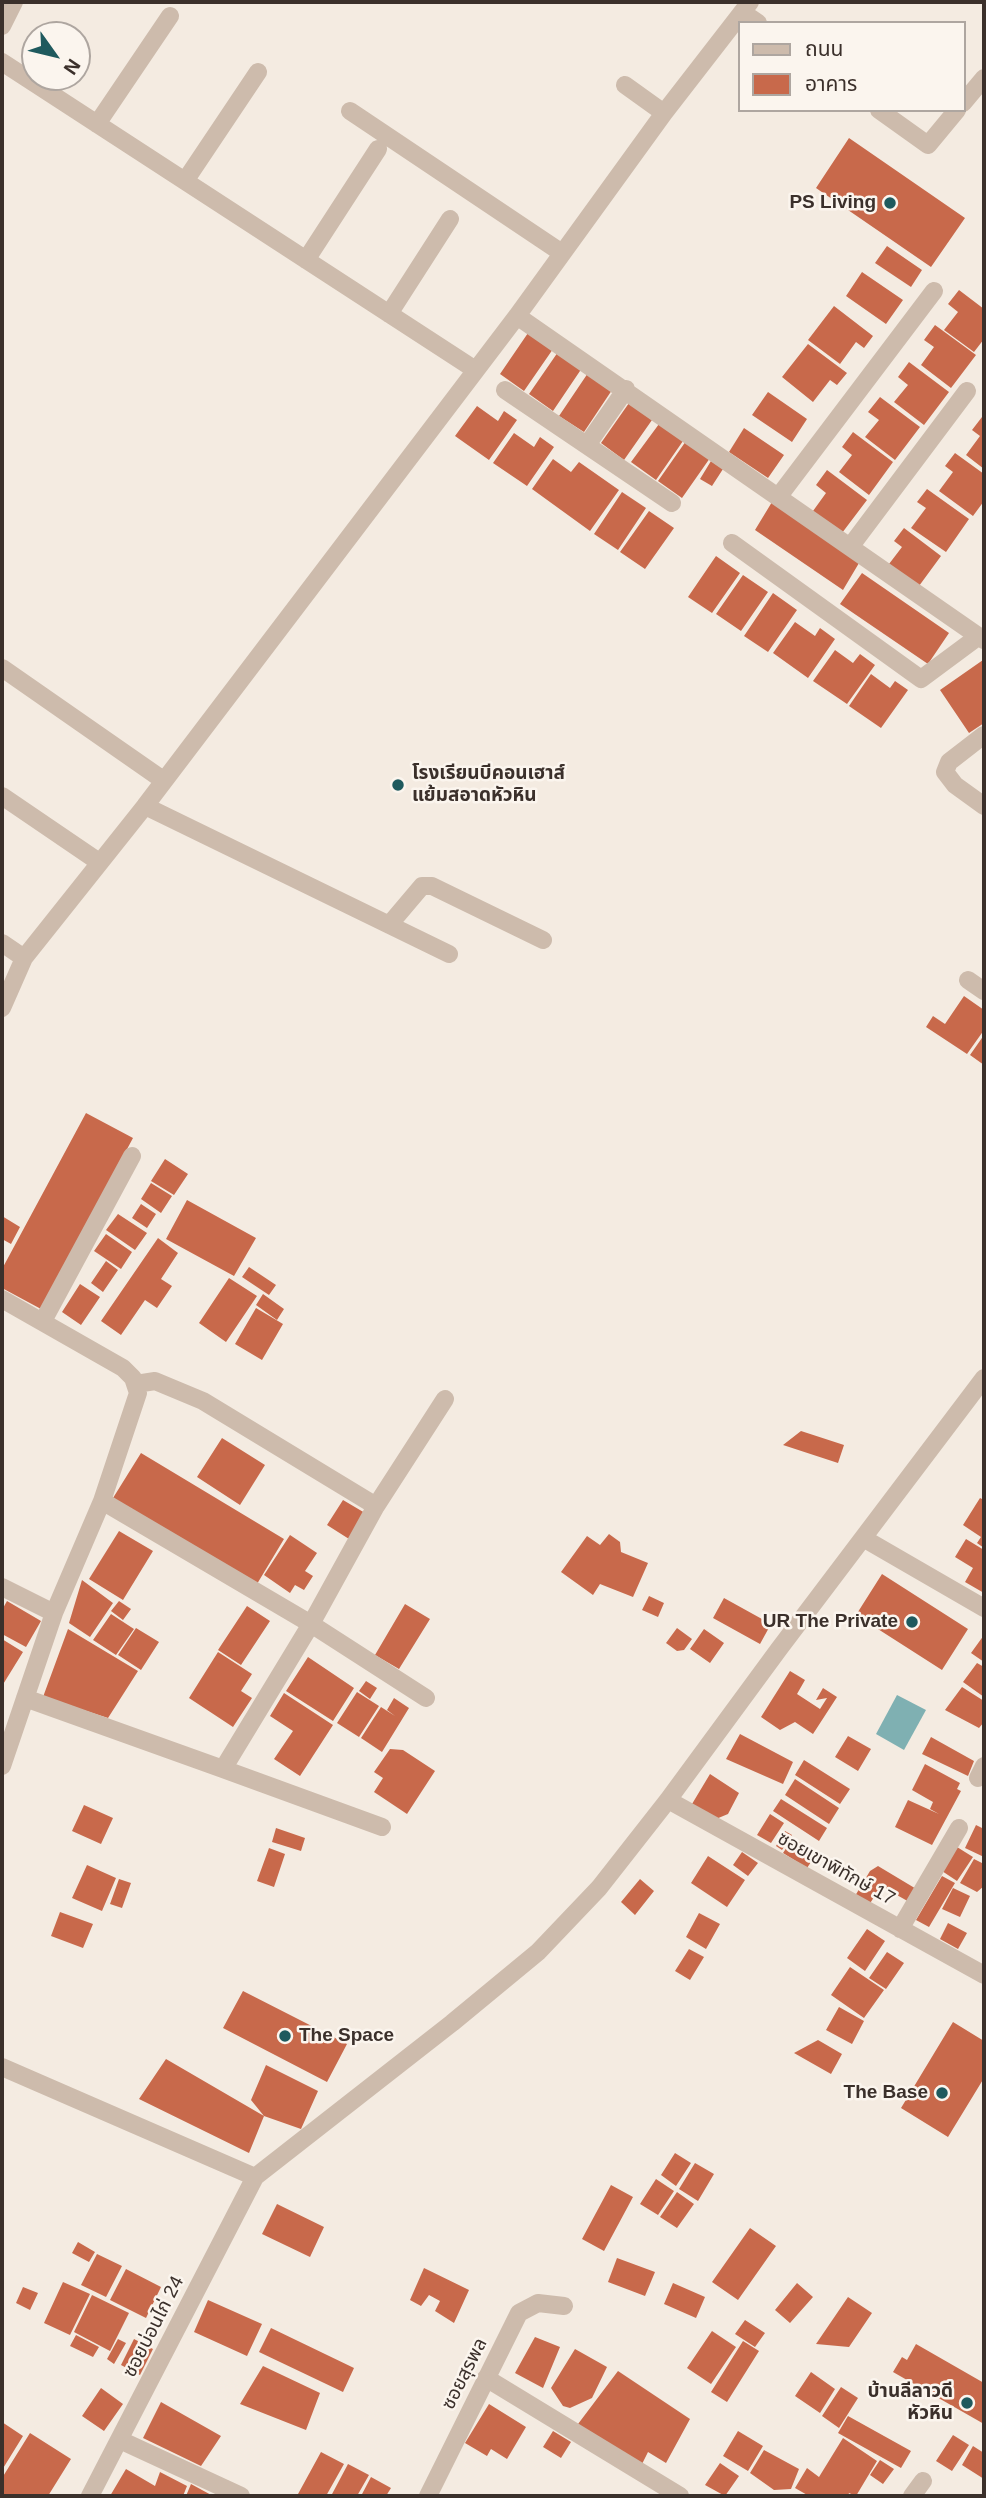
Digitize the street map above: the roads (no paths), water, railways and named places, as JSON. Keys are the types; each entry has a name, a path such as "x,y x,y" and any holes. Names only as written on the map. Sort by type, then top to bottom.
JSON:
{"street":[{"path":"2,26 14,2"},
{"path":"2,1008 24,958 145,806 474,369 517,316 664,113 746,7"},
{"path":"97,124 170,16"},
{"path":"2,62 474,369"},
{"path":"185,181 258,72"},
{"path":"965,101 984,78"},
{"path":"625,85 664,113"},
{"path":"350,111 562,253"},
{"path":"882,112 928,145 955,112"},
{"path":"306,260 378,149"},
{"path":"388,314 450,219"},
{"path":"779,496 934,291"},
{"path":"517,316 982,638 921,679 732,543"},
{"path":"587,445 626,389"},
{"path":"505,390 672,503"},
{"path":"850,547 967,391"},
{"path":"2,668 163,780"},
{"path":"984,735 949,762 945,772 955,785 984,806"},
{"path":"2,796 99,862"},
{"path":"145,806 449,954"},
{"path":"389,925 422,886 432,886 543,940"},
{"path":"2,943 24,958"},
{"path":"968,980 984,991"},
{"path":"43,1321 132,1156"},
{"path":"2,1299 123,1368 136,1384 138,1393 102,1501 54,1613 2,1766"},
{"path":"2,2067 255,2177 538,1952 598,1888 668,1800 984,1378"},
{"path":"136,1384 155,1381 203,1401 376,1506"},
{"path":"223,1769 311,1624 376,1506 445,1399"},
{"path":"102,1501 311,1624 426,1698"},
{"path":"863,1538 984,1608"},
{"path":"2,1587 54,1613"},
{"path":"24,1698 382,1827"},
{"name":"ซอยเขาพิทักษ์ 17","path":"668,1800 984,1975"},
{"path":"900,1929 959,1828"},
{"name":"ซอยบ่อนไก่ 24","path":"90,2496 255,2177"},
{"name":"ซอยสุรพล","path":"428,2496 519,2313 538,2303 564,2306"},
{"path":"486,2378 680,2496"},
{"path":"120,2440 241,2496"},
{"path":"912,2496 923,2481"}],"water":[{"path":"897,1695 926,1710 904,1750 876,1734"}],"place":[{"name":"PS Living","path":"890,203"},
{"name":"โรงเรียนบีคอนเฮาส์ แย้มสอาดหัวหิน","path":"398,785"},
{"name":"UR The Private","path":"912,1622"},
{"name":"The Space","path":"285,2036"},
{"name":"The Base","path":"942,2093"},
{"name":"บ้านลีลาวดี หัวหิน","path":"967,2403"}]}
